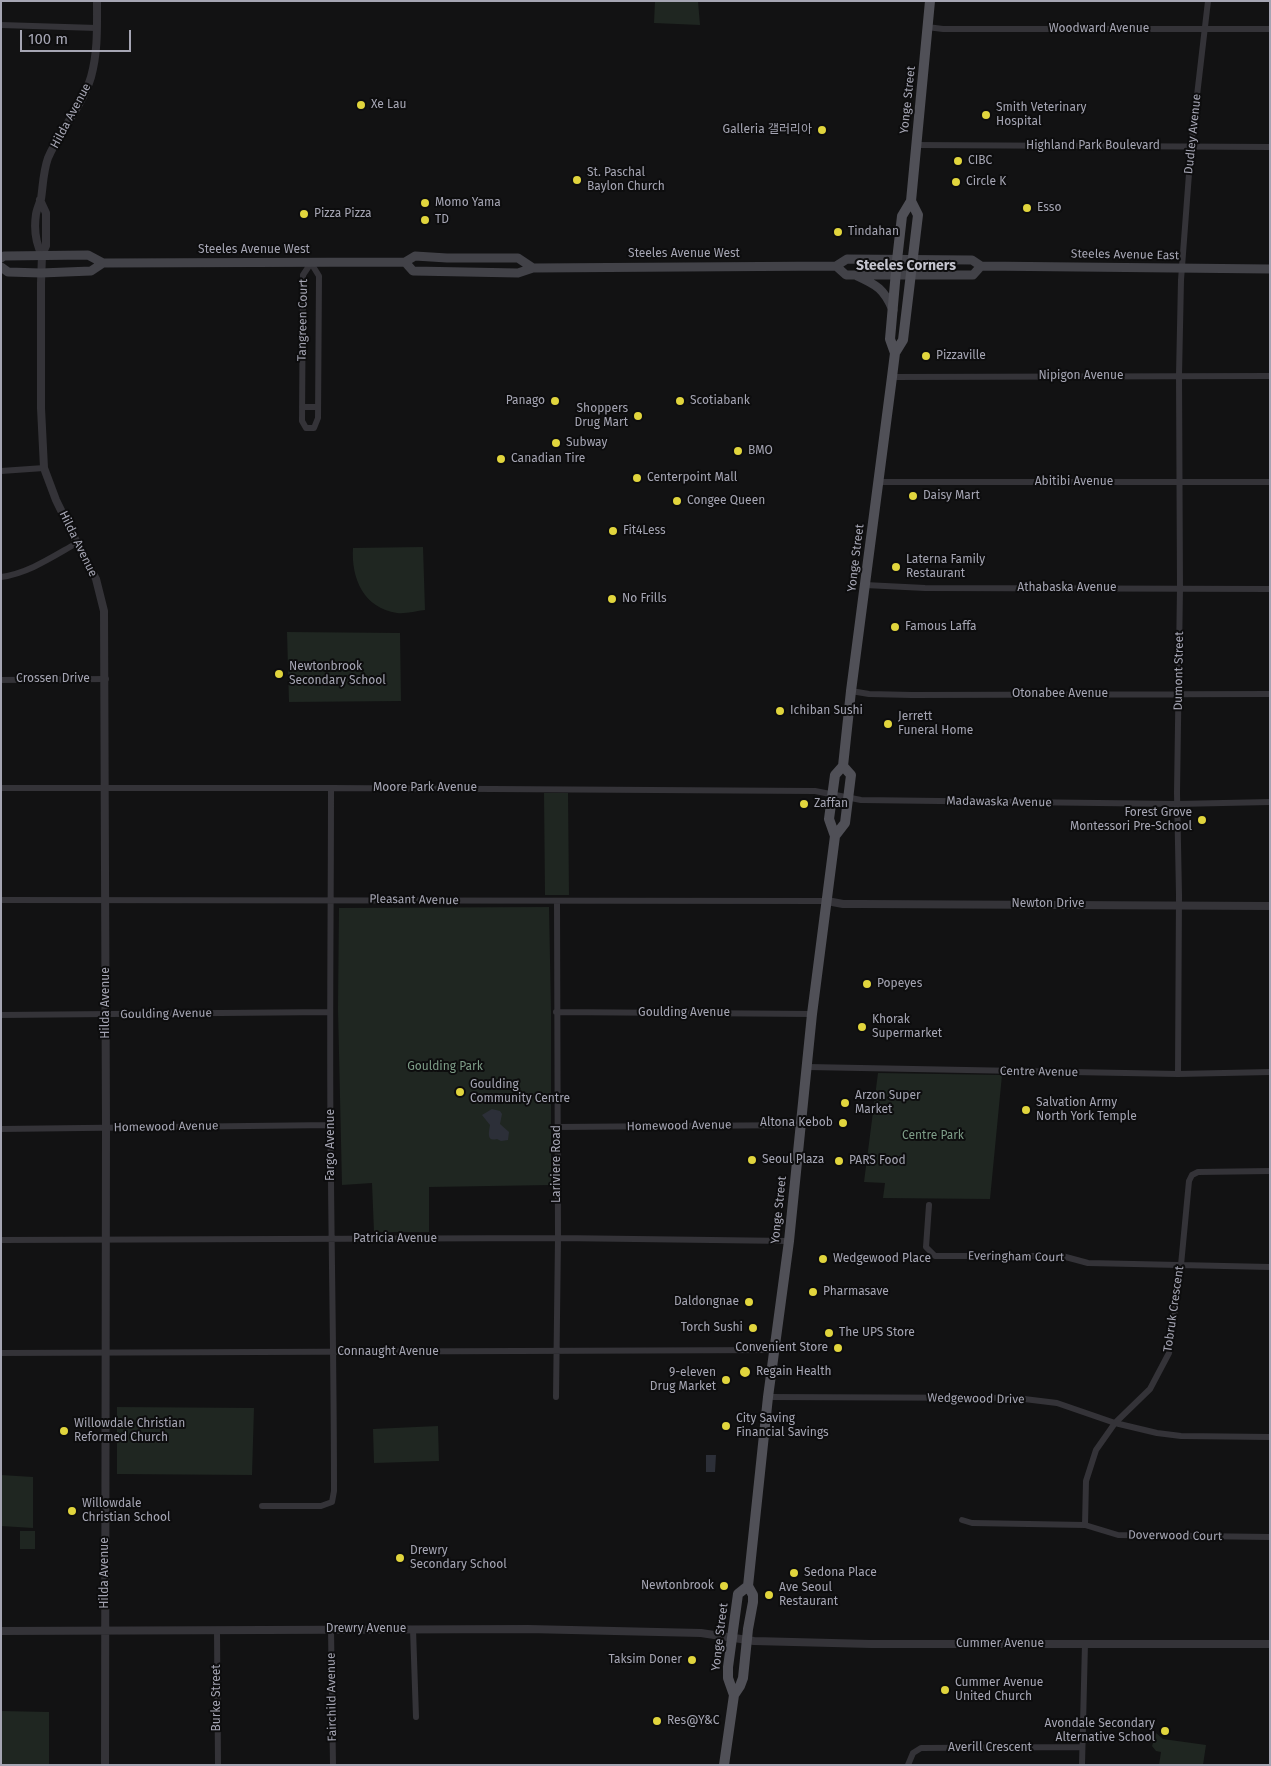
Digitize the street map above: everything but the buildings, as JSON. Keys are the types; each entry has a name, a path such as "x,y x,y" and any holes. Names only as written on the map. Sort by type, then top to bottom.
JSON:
{"main road":[{"name":"Yonge Street","path":"895,353 890,338 897,260 902,216 911,201 930,1"},
{"name":"Yonge Street","path":"724,1765 734,1695 743,1678 753,1602 753,1595 748,1586 768,1397 789,1241 812,1014 835,836 829,819 834,775 843,766 895,353 903,340 918,215 911,201"},
{"name":"Steeles Avenue West","path":"1,258 4,256 88,255 103,263 311,263 405,262 415,256 518,258 532,268"},
{"path":"456,258 457,272"},
{"name":"Steeles Avenue West","path":"405,262 413,271 518,273 532,268 836,266 847,259 912,260"},
{"name":"Steeles Avenue East","path":"912,260 972,260 980,266 1270,269"},
{"name":"Steeles Avenue West","path":"1,267 8,272 41,273 91,271 103,263"},
{"name":"Steeles Avenue West","path":"836,266 846,275 911,274"},
{"name":"Steeles Avenue East","path":"911,274 973,275 980,266"},
{"path":"854,275 874,283 882,290 893,310"},
{"name":"Yonge Street","path":"835,836 845,823 851,775 843,766"},
{"name":"Yonge Street","path":"734,1695 728,1678 731,1638 738,1594 748,1586"}],"street":[{"name":"Hilda Avenue","path":"97,1 97,50 91,78 77,108 63,130 48,160 36,213 35,239 42,255 41,408 44,468 56,500 96,579 104,611 106,679 104,788 106,900 105,1765"},
{"name":"Dudley Avenue","path":"1182,268 1191,146 1208,1"},
{"path":"1,25 97,28"},
{"name":"Woodward Avenue","path":"928,28 1270,29"},
{"name":"Highland Park Boulevard","path":"916,145 1270,147"},
{"name":"Tangreen Court","path":"311,263 319,276 318,418 314,428 306,428 302,421 303,275 311,263"},
{"name":"Dumont Street","path":"1178,1074 1179,375 1182,268"},
{"name":"Nipigon Avenue","path":"892,377 1270,376"},
{"path":"302,407 318,407"},
{"path":"1,470 44,468"},
{"name":"Abitibi Avenue","path":"879,482 1270,482"},
{"path":"1,577 20,574 29,570 77,543"},
{"name":"Athabaska Avenue","path":"865,585 925,588 1270,588"},
{"name":"Crossen Drive","path":"1,680 106,679"},
{"name":"Otonabee Avenue","path":"851,691 912,695 1270,694"},
{"name":"Moore Park Avenue","path":"1,788 815,791 848,798"},
{"name":"Fargo Avenue","path":"262,1506 322,1506 332,1502 334,1491 330,1012 331,788"},
{"name":"Madawaska Avenue","path":"848,798 867,800 1177,804 1270,802"},
{"name":"Pleasant Avenue","path":"1,900 827,901"},
{"name":"Newton Drive","path":"827,901 846,904 1270,906"},
{"name":"Lariviere Road","path":"556,1397 558,1238 557,902"},
{"name":"Goulding Avenue","path":"1,1015 330,1012"},
{"name":"Goulding Avenue","path":"556,1012 812,1014"},
{"name":"Centre Avenue","path":"808,1067 1178,1074 1270,1072"},
{"name":"Homewood Avenue","path":"1,1129 331,1125"},
{"name":"Homewood Avenue","path":"557,1127 801,1125"},
{"name":"Tobruk Crescent","path":"1084,1525 1086,1481 1096,1450 1115,1423 1150,1389 1169,1353 1181,1265 1189,1181 1192,1175 1198,1172 1270,1172"},
{"name":"Everingham Court","path":"929,1205 926,1248 935,1256 1062,1256 1088,1263 1181,1265"},
{"name":"Patricia Avenue","path":"1,1240 558,1238 789,1241"},
{"path":"1181,1265 1270,1267"},
{"name":"Connaught Avenue","path":"1,1353 775,1350"},
{"name":"Wedgewood Drive","path":"768,1397 1016,1398 1057,1404 1115,1423 1181,1436 1270,1437"},
{"name":"Doverwood Court","path":"962,1520 972,1523 1084,1525 1118,1535 1270,1537"},
{"name":"Fairchild Avenue","path":"331,1629 334,1765"},
{"path":"413,1629 416,1717"},
{"name":"Drewry Avenue","path":"1,1631 528,1629 701,1633 731,1638"},
{"name":"Burke Street","path":"217,1631 218,1765"},
{"name":"Cummer Avenue","path":"731,1638 870,1644 1270,1644"},
{"path":"1082,1765 1085,1643"},
{"name":"Averill Crescent","path":"908,1765 913,1753 922,1748 1082,1748"}],"green space":[{"path":"655,1 698,1 700,25 654,23"},
{"path":"423,547 425,610 397,613 376,605 368,598 357,581 354,571 353,548"},
{"path":"287,632 400,633 401,701 289,702"},
{"path":"544,793 568,793 569,895 545,895"},
{"name":"Goulding Park","path":"549,907 551,1185 429,1187 429,1232 374,1232 372,1183 342,1185 338,1009 339,908"},
{"name":"Centre Park","path":"878,1073 1002,1075 990,1199 883,1198 885,1183 864,1182"},
{"path":"117,1407 254,1408 252,1475 117,1474"},
{"path":"438,1426 439,1461 374,1463 373,1429"},
{"path":"1,1475 33,1477 33,1528 1,1526"},
{"path":"20,1531 35,1531 35,1549 20,1549"},
{"path":"1,1711 49,1712 49,1765 1,1765"},
{"path":"1156,1733 1163,1739 1206,1745 1203,1765 1159,1765 1161,1752 1156,1751 1152,1746"}],"shaded area":[{"path":"492,1109 500,1111 502,1114 500,1124 509,1132 508,1140 501,1141 490,1138 490,1125 482,1115"},
{"path":"706,1455 716,1455 715,1472 706,1472"}],"place":[{"name":"Xe Lau","path":"361,105"},
{"name":"Smith Veterinary Hospital","path":"986,115"},
{"name":"Galleria 갤러리아","path":"822,130"},
{"name":"CIBC","path":"958,161"},
{"name":"St. Paschal Baylon Church","path":"577,180"},
{"name":"Circle K","path":"956,182"},
{"name":"Momo Yama","path":"425,203"},
{"name":"Esso","path":"1027,208"},
{"name":"Pizza Pizza","path":"304,214"},
{"name":"TD","path":"425,220"},
{"name":"Tindahan","path":"838,232"},
{"name":"Pizzaville","path":"926,356"},
{"name":"Panago","path":"555,401"},
{"name":"Scotiabank","path":"680,401"},
{"name":"Shoppers Drug Mart","path":"638,416"},
{"name":"Subway","path":"556,443"},
{"name":"BMO","path":"738,451"},
{"name":"Canadian Tire","path":"501,459"},
{"name":"Centerpoint Mall","path":"637,478"},
{"name":"Daisy Mart","path":"913,496"},
{"name":"Congee Queen","path":"677,501"},
{"name":"Fit4Less","path":"613,531"},
{"name":"Laterna Family Restaurant","path":"896,567"},
{"name":"No Frills","path":"612,599"},
{"name":"Famous Laffa","path":"895,627"},
{"name":"Newtonbrook Secondary School","path":"279,674"},
{"name":"Ichiban Sushi","path":"780,711"},
{"name":"Jerrett Funeral Home","path":"888,724"},
{"name":"Zaffan","path":"804,804"},
{"name":"Forest Grove Montessori Pre-School","path":"1202,820"},
{"name":"Popeyes","path":"867,984"},
{"name":"Khorak Supermarket","path":"862,1027"},
{"name":"Goulding Community Centre","path":"460,1092"},
{"name":"Arzon Super Market","path":"845,1103"},
{"name":"Salvation Army North York Temple","path":"1026,1110"},
{"name":"Altona Kebob","path":"843,1123"},
{"name":"Seoul Plaza","path":"752,1160"},
{"name":"PARS Food","path":"839,1161"},
{"name":"Wedgewood Place","path":"823,1259"},
{"name":"Pharmasave","path":"813,1292"},
{"name":"Daldongnae","path":"749,1302"},
{"name":"Torch Sushi","path":"753,1328"},
{"name":"The UPS Store","path":"829,1333"},
{"name":"Convenient Store","path":"838,1348"},
{"name":"Regain Health","path":"745,1372"},
{"name":"9-eleven Drug Market","path":"726,1380"},
{"name":"City Saving Financial Savings","path":"726,1426"},
{"name":"Willowdale Christian Reformed Church","path":"64,1431"},
{"name":"Willowdale Christian School","path":"72,1511"},
{"name":"Drewry Secondary School","path":"400,1558"},
{"name":"Sedona Place","path":"794,1573"},
{"name":"Newtonbrook","path":"724,1586"},
{"name":"Ave Seoul Restaurant","path":"769,1595"},
{"name":"Taksim Doner","path":"692,1660"},
{"name":"Cummer Avenue United Church","path":"945,1690"},
{"name":"Res@Y&C","path":"657,1721"},
{"name":"Avondale Secondary Alternative School","path":"1165,1731"}],"district":[{"name":"Steeles Corners","path":"906,266"}]}
